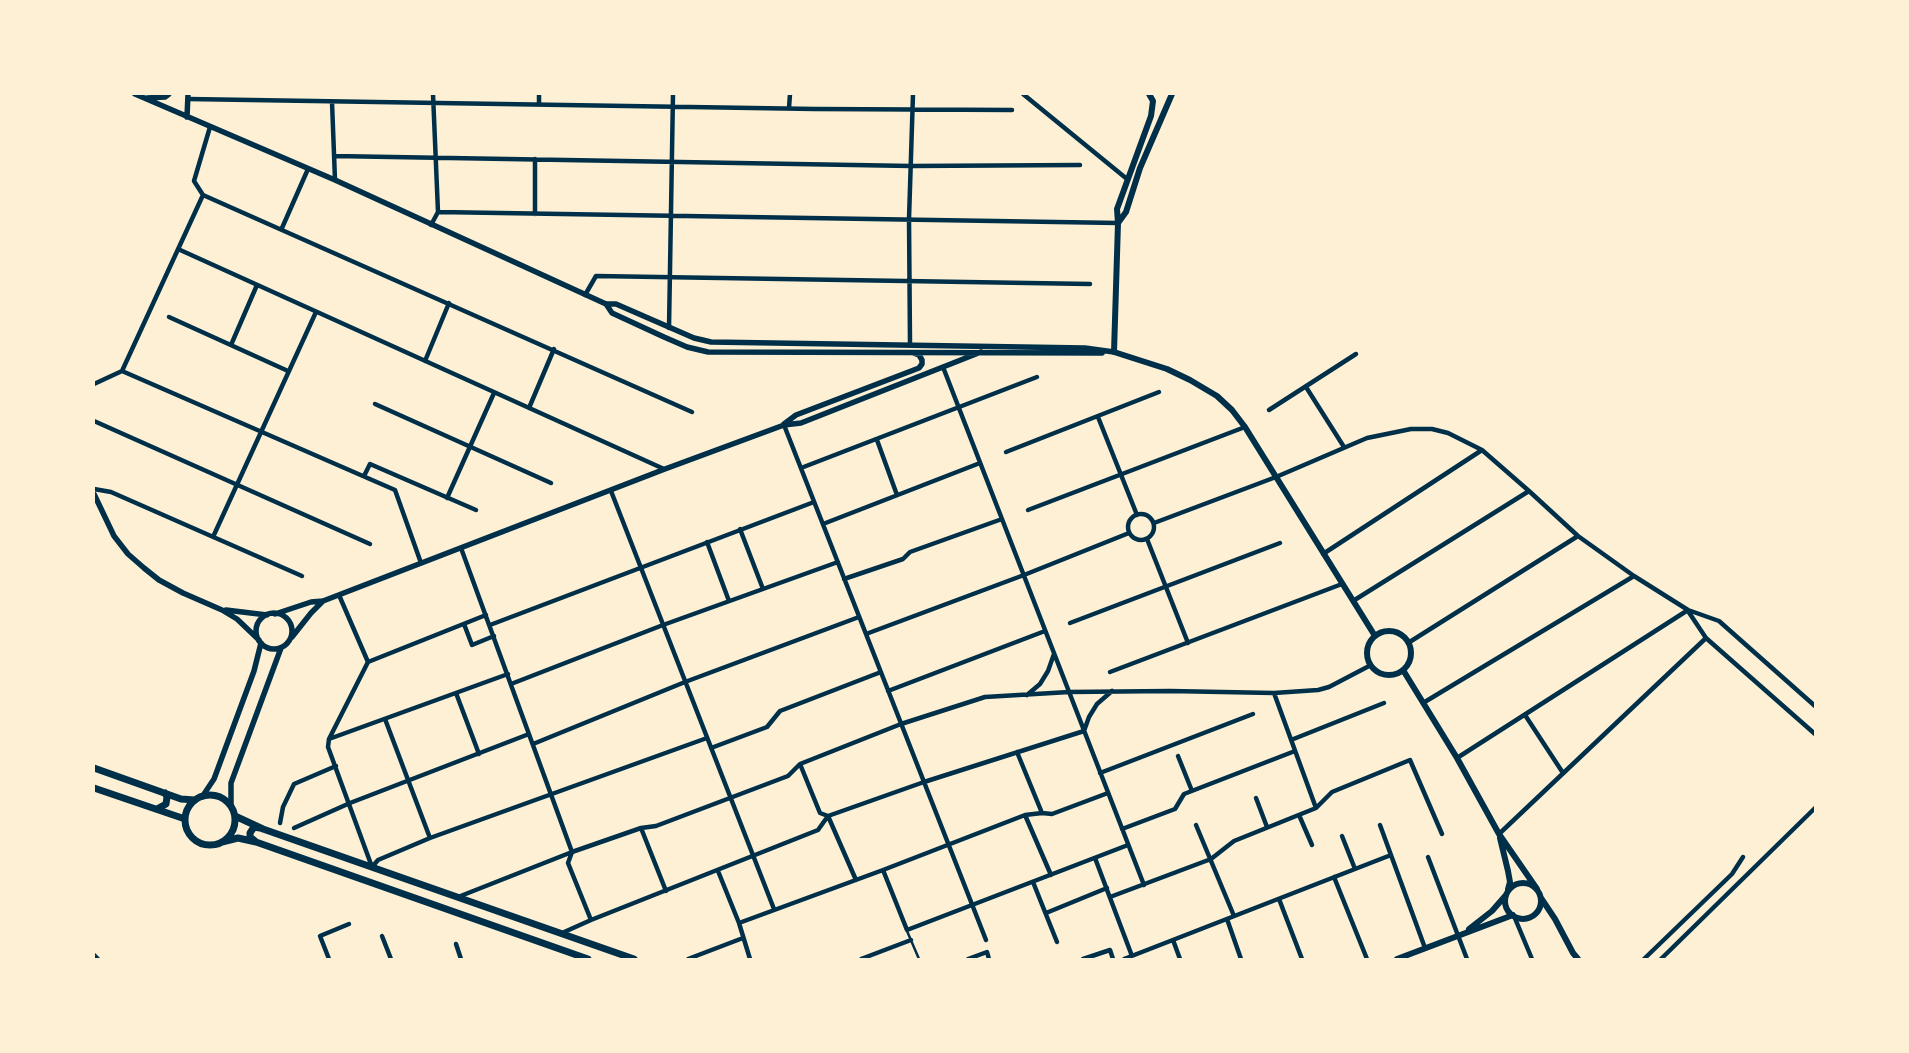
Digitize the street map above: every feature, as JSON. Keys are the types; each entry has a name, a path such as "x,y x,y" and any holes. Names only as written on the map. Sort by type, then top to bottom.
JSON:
{"main road":[{"path":"1150,94 1153,101 1151,116 1117,209 1114,352 1167,369 1190,380 1217,396 1232,410 1245,427 1375,636"},
{"path":"1118,223 1126,212 1143,161 1172,94"},
{"path":"1393,632 1404,638 1408,643 1410,660 1404,670 1390,675 1383,674 1376,671 1371,665 1367,653 1371,641 1380,633 1393,632"},
{"path":"1404,670 1457,758 1499,834 1537,889 1578,959"},
{"path":"94,768 181,799 198,799 213,795 220,797 231,805 235,816 233,831 222,842"},
{"path":"94,789 185,819"},
{"path":"157,809 166,804 167,797 165,793"},
{"path":"198,799 186,812 185,819 189,833 200,843 215,845 238,838 256,842 588,959"},
{"path":"235,816 263,829 634,959"},
{"path":"256,842 250,837 252,829 254,827 263,829"},
{"path":"1499,834 1509,876 1505,905 1513,916"},
{"path":"1464,932 1492,911 1512,886 1520,883 1530,884 1537,889"},
{"path":"1401,959 1464,932 1513,916 1529,918 1537,912 1541,903 1541,897"},
{"path":"1537,912 1545,912 1555,918"},
{"path":"94,956 97,959"}],"street":[{"path":"135,94 335,180 585,295 606,304 616,304 694,338 711,342 1086,348 1114,352"},
{"path":"145,99 164,97 168,94"},
{"path":"431,225 438,212 433,94"},
{"path":"539,94 539,104"},
{"path":"664,337 669,328 673,94"},
{"path":"789,108 790,94"},
{"path":"910,344 909,220 913,94"},
{"path":"1023,94 1127,180"},
{"path":"187,116 188,96 332,102 1012,110"},
{"path":"332,102 335,180"},
{"path":"210,127 194,181 203,195 282,228 692,412"},
{"path":"334,156 911,166 1080,165"},
{"path":"535,159 535,214"},
{"path":"282,228 308,170"},
{"path":"94,384 122,371 203,195"},
{"path":"438,212 1118,223"},
{"path":"178,249 664,469"},
{"path":"585,295 596,276 1090,284"},
{"path":"230,345 258,285"},
{"path":"425,361 449,303"},
{"path":"606,304 612,313 687,347 708,352 1086,354 1114,352"},
{"path":"213,537 316,312"},
{"path":"169,317 288,371"},
{"path":"529,408 554,349"},
{"path":"784,425 796,415 918,368 922,364 922,360 919,355 911,352"},
{"path":"222,610 268,615 311,602 323,601 664,469 784,425 801,423 982,352"},
{"path":"1269,410 1356,354"},
{"path":"943,367 1144,884"},
{"path":"122,371 395,490 421,563"},
{"path":"800,468 1037,377"},
{"path":"1306,387 1344,448"},
{"path":"1006,452 1159,392"},
{"path":"447,498 494,393"},
{"path":"375,404 551,483"},
{"path":"1098,417 1137,515"},
{"path":"94,421 370,544"},
{"path":"784,425 986,940"},
{"path":"1028,510 1245,427"},
{"path":"1154,523 1276,477 1367,438 1411,429 1425,429 1448,433 1482,450 1578,536 1634,576 1688,610 1718,621 1815,706"},
{"path":"877,440 897,496"},
{"path":"1323,554 1482,450"},
{"path":"823,524 980,463"},
{"path":"364,476 370,464 476,510"},
{"path":"94,489 111,492 302,576"},
{"path":"611,491 774,909"},
{"path":"1353,601 1529,491"},
{"path":"94,494 96,504 114,536 128,554 144,568 159,580 222,610 246,625 260,641 270,648 281,648"},
{"path":"490,625 814,502"},
{"path":"1137,515 1149,517 1154,523 1154,531 1147,539 1135,539 1129,532 1129,522 1137,515"},
{"path":"844,580 903,559 910,552 1002,519"},
{"path":"740,529 763,589"},
{"path":"866,634 1024,575 1129,532"},
{"path":"1408,643 1578,536"},
{"path":"1147,539 1188,643"},
{"path":"707,542 729,601"},
{"path":"1070,623 1280,543"},
{"path":"461,548 572,852 568,863 591,920"},
{"path":"511,684 663,625 838,562"},
{"path":"1423,703 1634,576"},
{"path":"1110,672 1342,584"},
{"path":"339,595 368,662"},
{"path":"231,805 231,783 281,648 323,601"},
{"path":"1688,610 1706,638 1815,734"},
{"path":"1457,758 1688,610"},
{"path":"275,614 280,615 289,622 292,632 291,638"},
{"path":"198,799 214,778 254,671 260,641 257,635 258,625 268,615"},
{"path":"486,615 368,662 329,739 328,747 372,866 378,860 430,838 707,738"},
{"path":"533,744 685,682 859,618"},
{"path":"464,624 472,645 494,636"},
{"path":"888,691 1046,631"},
{"path":"1499,834 1706,638"},
{"path":"1027,694 1040,684 1048,672 1054,653"},
{"path":"458,897 572,852 641,828 656,826 788,776 800,764 901,724 985,697 1112,691 1274,693 1329,688 1371,665"},
{"path":"711,748 768,727 780,711 881,672"},
{"path":"329,739 508,674"},
{"path":"561,934 591,920 818,830 828,816 924,782 1084,731 1097,704 1112,691"},
{"path":"456,693 478,754"},
{"path":"1274,693 1316,808"},
{"path":"1291,740 1384,703"},
{"path":"1100,773 1253,714"},
{"path":"1525,715 1563,773"},
{"path":"385,719 430,838"},
{"path":"294,828 350,803 529,734"},
{"path":"1122,829 1175,809 1184,794 1295,751"},
{"path":"1017,752 1042,813"},
{"path":"1178,756 1192,791"},
{"path":"1110,897 1211,859 1234,841 1316,808 1332,792 1410,760 1442,834"},
{"path":"800,764 820,812 828,816 856,880"},
{"path":"280,823 283,807 294,784 336,766"},
{"path":"739,922 883,870 1026,815 1052,814 1108,793"},
{"path":"1256,798 1267,827"},
{"path":"1661,959 1815,808"},
{"path":"1026,815 1051,875"},
{"path":"1299,815 1312,846"},
{"path":"1380,824 1425,948"},
{"path":"1196,825 1234,916"},
{"path":"641,828 666,891"},
{"path":"1342,836 1355,869"},
{"path":"883,870 907,930 1128,845"},
{"path":"1124,959 1391,855"},
{"path":"1428,857 1467,959"},
{"path":"1644,959 1732,874 1743,857"},
{"path":"1095,858 1132,956"},
{"path":"718,871 739,922 750,959"},
{"path":"1334,877 1367,959"},
{"path":"1033,882 1057,942"},
{"path":"1046,913 1107,888"},
{"path":"1279,899 1302,959"},
{"path":"1513,916 1532,959"},
{"path":"1227,919 1241,959"},
{"path":"329,959 320,936 349,924"},
{"path":"382,936 391,959"},
{"path":"688,959 743,938"},
{"path":"861,959 911,940"},
{"path":"1173,940 1180,959"},
{"path":"456,944 461,959"},
{"path":"1083,959 1110,950 1113,959"},
{"path":"968,959 987,952 990,959"}],"lane":[{"path":"907,930 919,959"}]}
